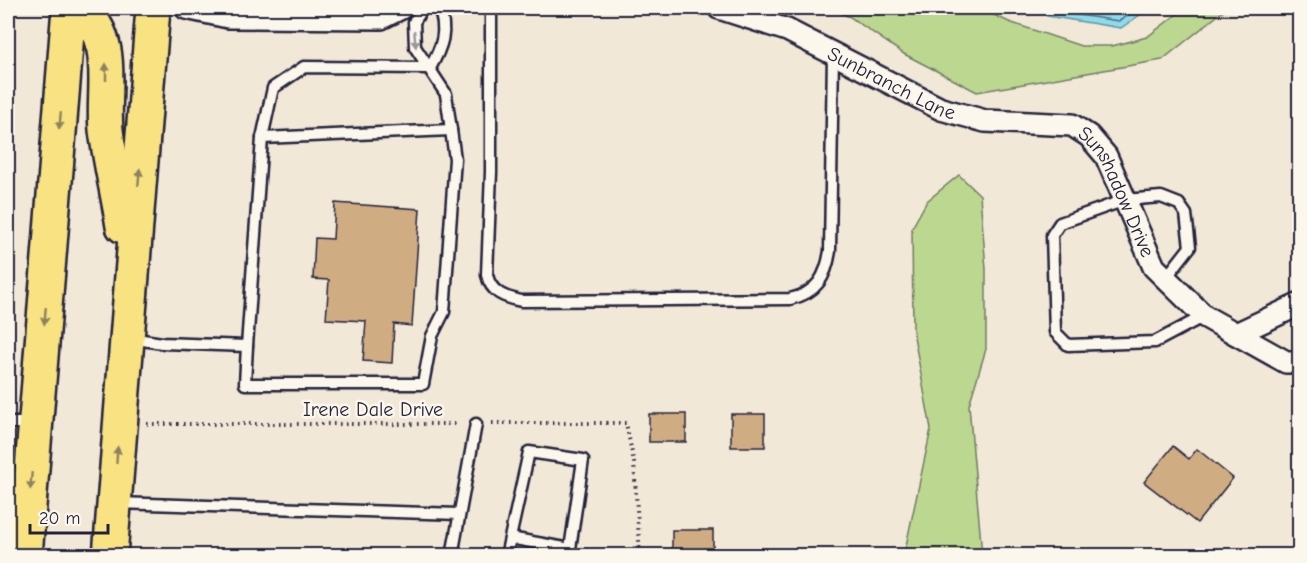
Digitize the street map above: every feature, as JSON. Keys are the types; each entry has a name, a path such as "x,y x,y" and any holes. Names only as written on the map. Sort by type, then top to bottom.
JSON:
{"main road":[{"path":"25,555 22,423 69,8"},
{"path":"80,8 88,14 101,37 106,53 106,129 131,275"},
{"path":"110,555 153,8"}],"street":[{"path":"186,8 228,17 381,18 401,8"},
{"name":"Sunbranch Lane","path":"719,8 787,30 941,109 985,121 1072,125"},
{"name":"Sunshadow Drive","path":"1072,125 1089,136 1106,156 1154,267 1165,279 1203,316 1286,363 1299,362"},
{"path":"1236,334 1299,304"}],"lane":[{"path":"423,8 414,22 415,47 430,68 446,94 455,159 444,312 432,336 423,384 245,384 262,138 273,88 304,67 430,68"},
{"path":"430,68 444,44 444,20 439,8"},
{"path":"491,8 491,172 487,275 493,291 505,298 521,302 790,299 804,296 818,285 827,269 830,251 833,54"},
{"path":"262,138 451,130"},
{"path":"1165,279 1190,247 1186,214 1179,204 1161,197 1125,200 1060,223 1052,235 1055,332 1068,345 1155,342 1203,316"},
{"path":"126,338 162,344 247,346"},
{"path":"452,555 476,423"},
{"path":"506,555 529,452 583,460 570,549 510,538"},
{"path":"114,503 459,514"}],"path":[{"name":"Irene Dale Drive","path":"120,424 626,423 634,463 640,555"}],"green space":[{"path":"828,8 979,8 1009,22 1081,46 1112,46 1147,37 1185,8 1227,8 1162,60 977,92 904,54 850,17"},
{"path":"959,175 980,195 986,269 986,349 969,405 982,555 904,555 931,429 913,331 912,228 927,201"}],"water":[{"path":"1038,8 1150,8 1121,28 1047,16"}],"building":[{"path":"335,203 420,209 412,326 394,324 392,363 363,361 366,321 326,319 329,280 313,279 315,238 333,239"},
{"path":"649,414 686,414 686,442 649,442"},
{"path":"731,414 765,414 765,447 731,447"},
{"path":"1173,446 1189,459 1197,449 1233,478 1197,523 1144,482"},
{"path":"672,530 713,530 713,556 672,556"}]}
